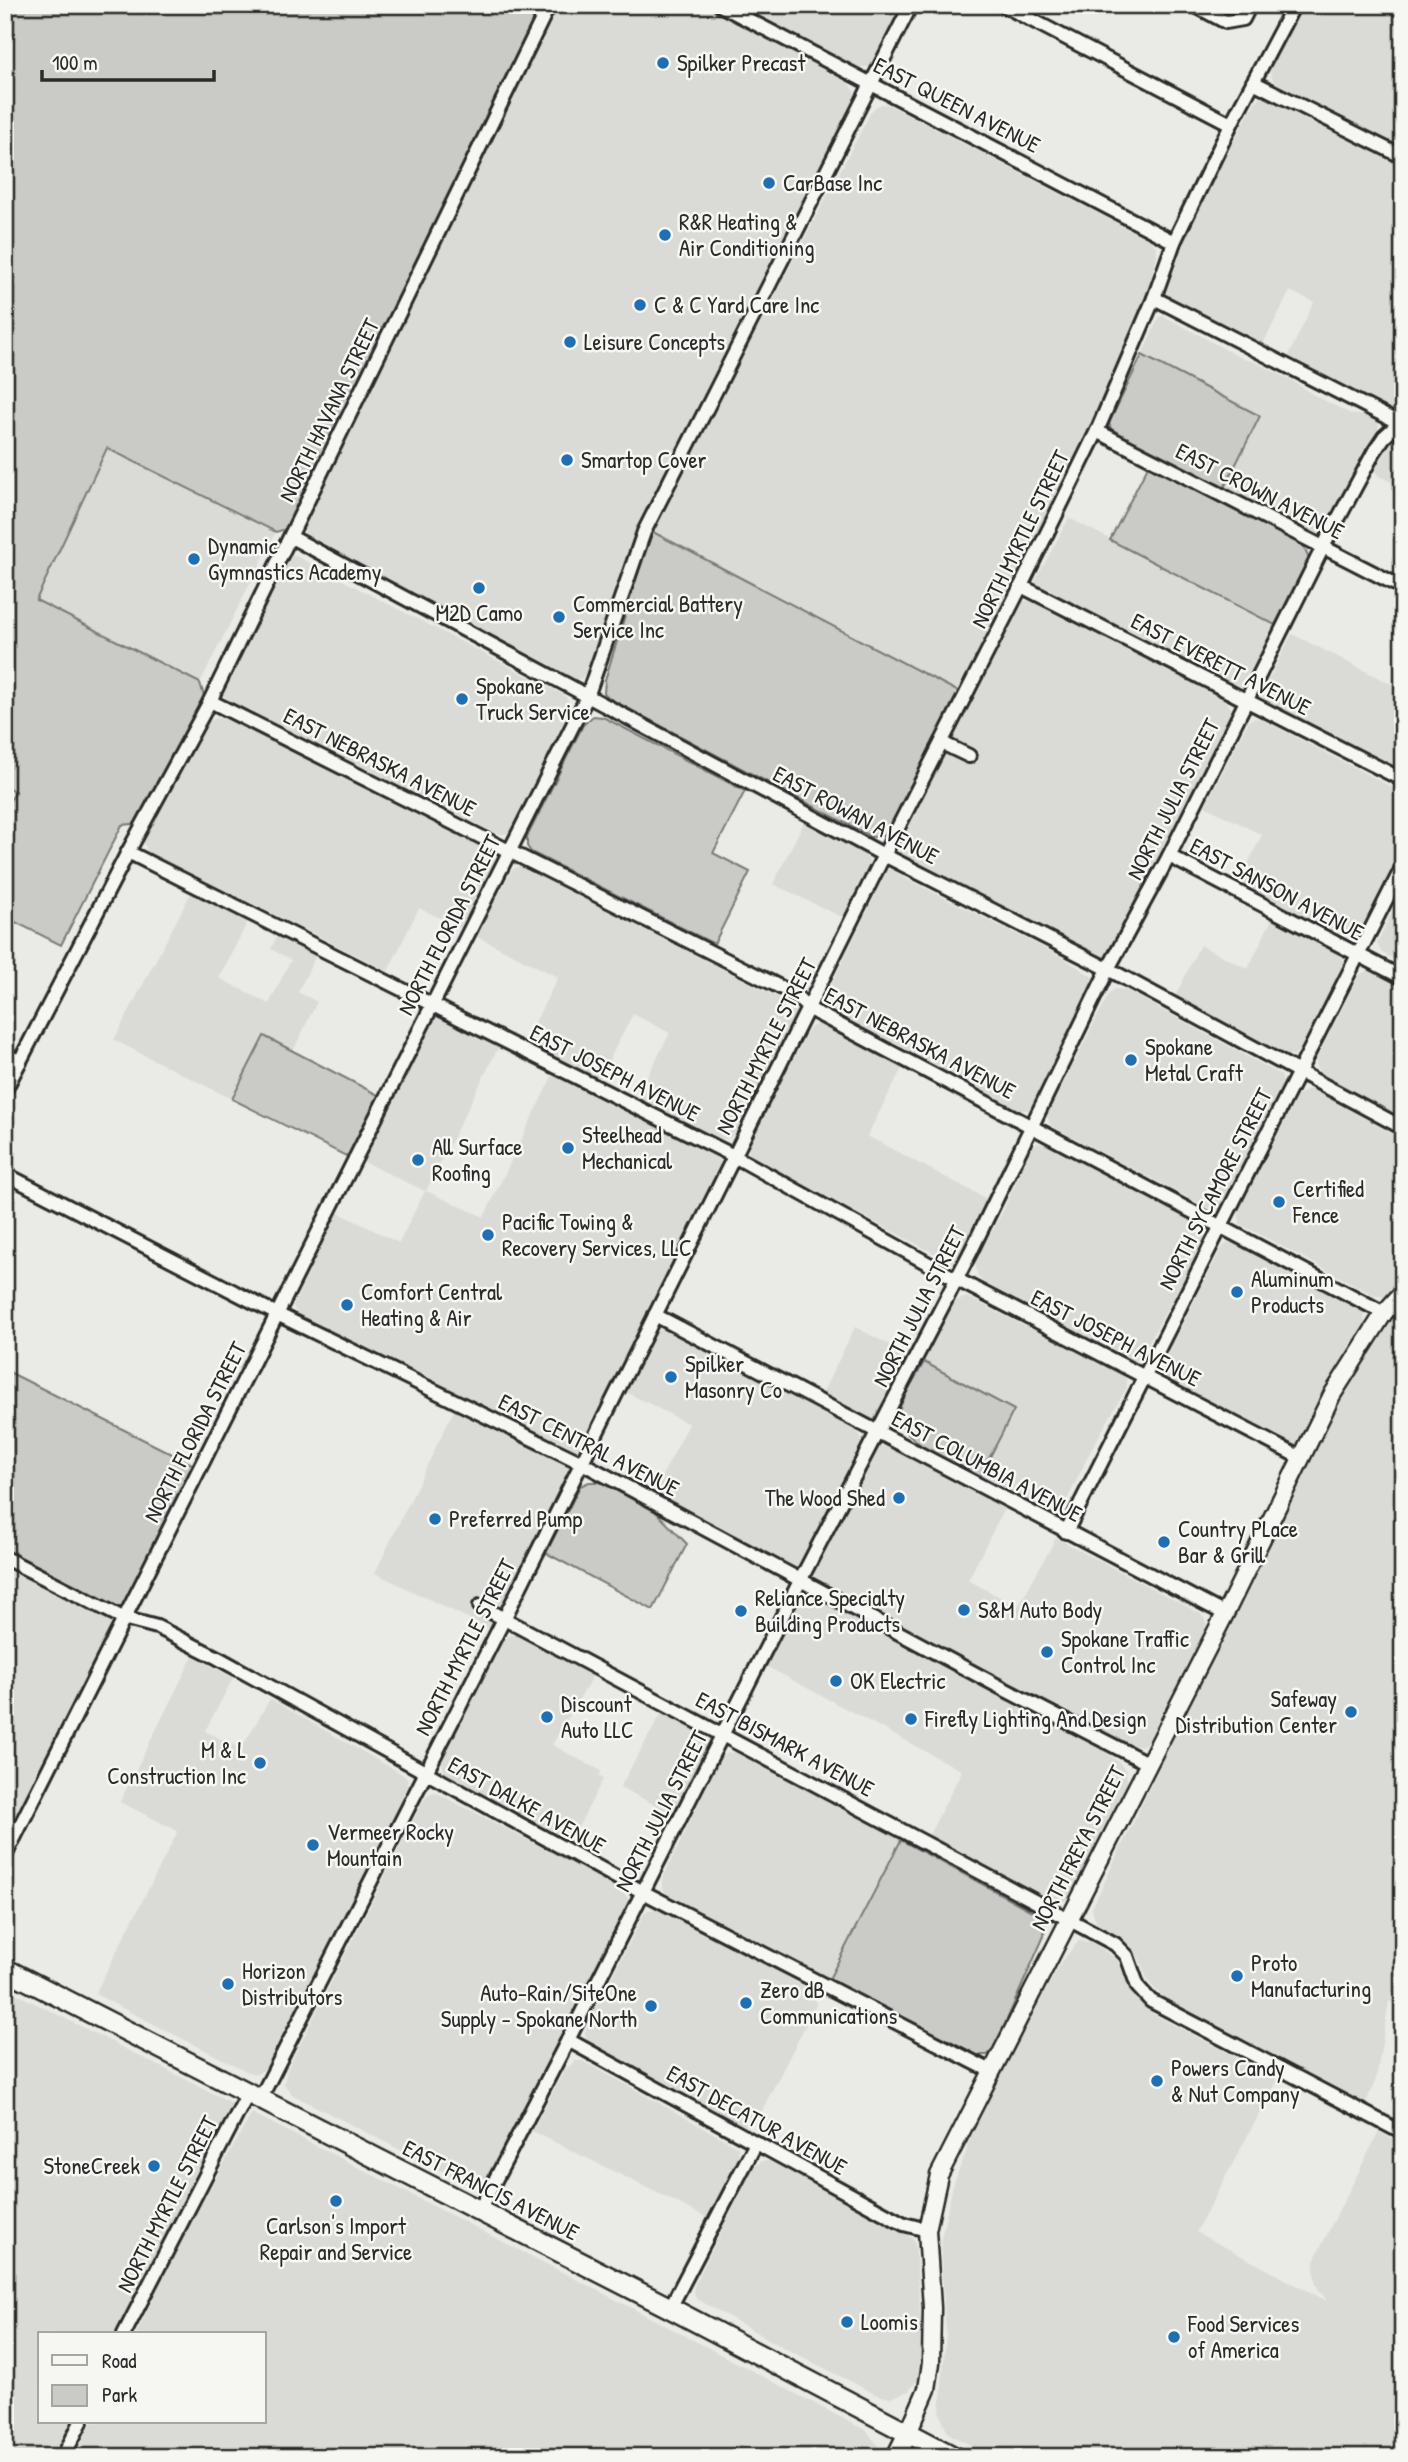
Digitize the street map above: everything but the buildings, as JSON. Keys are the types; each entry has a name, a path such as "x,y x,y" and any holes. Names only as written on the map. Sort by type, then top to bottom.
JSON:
{"main road":[{"name":"EAST FRANCIS AVENUE","path":"5,1969 670,2308 954,2457"},
{"name":"NORTH FREYA STREET","path":"896,2457 908,2433"}],"street":[{"name":"NORTH HAVANA STREET","path":"5,1090 128,852 210,701 549,5"},
{"name":"EAST QUEEN AVENUE","path":"720,5 1174,242"},
{"name":"NORTH FLORIDA STREET","path":"5,1856 587,697 645,532 911,5"},
{"path":"1003,5 1231,124"},
{"path":"1194,5 1226,22 1242,19 1250,5"},
{"name":"NORTH MYRTLE STREET","path":"125,2332 254,2096 504,1619 1097,431 1154,298 1174,242 1231,124 1294,5"},
{"path":"1253,82 1403,157"},
{"path":"1154,298 1401,423"},
{"name":"NORTH JULIA STREET","path":"479,2211 956,1279 1108,969 1169,856 1323,547 1374,452 1384,437 1401,423"},
{"name":"EAST CROWN AVENUE","path":"1097,431 1403,588"},
{"name":"EAST ROWAN AVENUE","path":"291,537 884,855 1108,969 1403,1128"},
{"name":"EAST EVERETT AVENUE","path":"1021,586 1403,780"},
{"name":"EAST NEBRASKA AVENUE","path":"210,701 794,994 809,1009 1384,1312"},
{"path":"942,743 969,757"},
{"name":"EAST JOSEPH AVENUE","path":"128,852 734,1156 956,1279 1301,1458"},
{"name":"EAST SANSON AVENUE","path":"1169,856 1403,978"},
{"name":"NORTH SYCAMORE STREET","path":"1066,1532 1403,866"},
{"path":"5,1054 20,1062"},
{"name":"EAST CENTRAL AVENUE","path":"5,1174 279,1315 582,1463 1149,1764"},
{"name":"NORTH FREYA STREET","path":"908,2433 927,2389 931,2363 932,2308 927,2230 939,2175 1225,1614 1332,1395 1384,1312 1403,1292"},
{"name":"EAST COLUMBIA AVENUE","path":"655,1315 1225,1614"},
{"name":"EAST DALKE AVENUE","path":"5,1558 123,1618 157,1627 218,1658 643,1892 991,2071"},
{"name":"EAST BISMARK AVENUE","path":"480,1606 1115,1944 1127,1956 1138,1987 1150,2001 1403,2133"},
{"name":"EAST DECATUR AVENUE","path":"568,2040 904,2224 927,2230"},
{"path":"670,2308 755,2143"},
{"path":"63,2457 80,2424"}],"shaded area":[{"path":"557,5 701,5 848,83 856,94 855,103 637,529 595,661 581,679 569,678 306,540 303,526"},
{"path":"740,5 905,5 878,58 867,67 858,67"},
{"path":"1301,5 1403,5 1403,148 1274,82 1270,73 1271,66"},
{"path":"1261,97 1269,97 1403,166 1403,407 1392,413 1287,359 1314,302 1290,291 1262,346 1167,298 1163,293 1163,284 1173,254 1255,102"},
{"path":"889,105 1151,241 1156,247 1157,255 1147,294 1095,422 959,692 651,531 870,114 875,107"},
{"path":"1164,316 1243,359 1293,381 1351,414 1375,417 1379,422 1378,429 1323,531 1316,535 1224,488 1260,416 1142,355 1159,317"},
{"path":"1403,433 1403,488 1379,476 1375,471 1387,449 1398,435"},
{"path":"107,447 276,532 200,683 36,600"},
{"path":"1069,518 1275,625 1246,683 1242,686 1232,684 1037,586 1035,581"},
{"path":"294,555 564,695 568,700 571,707 569,715 511,831 499,834 487,829 346,759 232,707 223,694 225,683 287,557"},
{"path":"1024,601 1030,601 1226,701 1231,708 1231,715 1110,952 1105,957 1098,956 904,859 899,852 900,845 1019,606"},
{"path":"1292,634 1403,690 1403,773 1289,717 1263,697 1263,691"},
{"path":"216,718 230,720 485,847 494,857 494,862 465,930 419,908 388,971 148,852 143,842 207,722"},
{"path":"1255,718 1403,793 1403,849 1362,928 1353,935 1346,935 1238,884 1262,835 1205,806 1246,726"},
{"path":"804,822 863,852 869,861 869,873 848,920 773,884"},
{"path":"517,867 791,1004 796,1014 733,1136 725,1139 710,1137 636,1098 670,1033 633,1014 599,1079 525,1042 558,977 476,936 512,870"},
{"path":"888,869 1062,957 1093,977 1092,987 1029,1110 1020,1110 833,1011 827,1005 828,991"},
{"path":"1403,889 1403,965 1381,952 1377,943"},
{"path":"191,893 248,921 219,978 269,1004 291,960 271,949 277,936 316,955 298,992 317,1002 293,1051 264,1036 232,1099 114,1040"},
{"path":"1272,919 1337,952 1343,959 1342,966 1299,1051 1294,1055 1286,1055 1175,997 1200,945 1248,969"},
{"path":"1369,970 1403,986 1403,1119 1319,1072 1316,1066 1316,1060 1359,975"},
{"path":"1115,989 1126,990 1281,1075 1281,1089 1218,1209 1208,1208 1049,1123 1051,1108 1109,994"},
{"path":"445,1016 500,1044 426,1191 484,1217 555,1070 720,1160 720,1167 686,1243 627,1356 582,1451 577,1453 300,1319 293,1306 337,1212 399,1243 425,1191 362,1161 435,1018"},
{"path":"815,1025 823,1026 902,1068 867,1136 989,1200 958,1260 953,1263 750,1157 748,1145 809,1029"},
{"path":"1309,1089 1403,1140 1403,1283 1385,1297 1374,1295 1240,1224 1238,1212 1298,1095"},
{"path":"1037,1143 1048,1145 1200,1225 1206,1232 1206,1239 1137,1360 1127,1359 978,1277 975,1263 1003,1211 1032,1147"},
{"path":"1227,1243 1236,1243 1363,1312 1365,1327 1302,1440 1292,1445 1284,1444 1167,1380 1161,1374 1162,1364 1221,1249"},
{"path":"967,1297 1123,1375 1126,1379 1127,1387 1091,1450 1059,1517 1050,1517 978,1480 1013,1410 924,1362 953,1302"},
{"path":"1403,1307 1403,2008 1389,2001 1376,2079 1365,2105 1164,1998 1149,1983 1131,1946 1096,1922 1092,1908 1265,1547 1338,1404 1377,1336"},
{"path":"855,1327 911,1356 876,1420 870,1424 820,1398"},
{"path":"664,1329 856,1430 861,1437 862,1446 797,1569 793,1570 652,1495 689,1424 626,1392 650,1339"},
{"path":"455,1408 567,1464 569,1469 490,1629 375,1573"},
{"path":"885,1445 897,1447 1005,1507 968,1580 1018,1607 1056,1538 1201,1614 1206,1622 1206,1631 1154,1736 1147,1743 1127,1746 1027,1697 815,1582 814,1568 873,1454 877,1448"},
{"path":"5,1564 114,1618 116,1622 5,1842"},
{"path":"808,1600 822,1601 887,1634 1104,1751 1119,1762 1126,1771 1128,1787 1073,1894 1067,1900 1054,1903 928,1837 962,1771 766,1666 797,1606"},
{"path":"511,1635 522,1636 593,1675 552,1745 601,1771 599,1776 603,1779 570,1843 443,1774 443,1759 496,1650 504,1639"},
{"path":"193,1656 233,1678 205,1731 241,1749 270,1699 402,1774 407,1778 409,1786 271,2061 267,2068 256,2074 95,1994 178,1831 120,1802"},
{"path":"663,1711 701,1733 708,1742 674,1815 620,1787"},
{"path":"739,1752 901,1840 829,1979 666,1893 662,1887 662,1880 720,1759 728,1753"},
{"path":"435,1792 622,1889 628,1899 626,1909 487,2179 476,2186 471,2186 293,2095 284,2084 287,2070 423,1801"},
{"path":"659,1909 815,1993 816,2005 758,2118 749,2126 739,2124 587,2042 587,2026 644,1914 648,1910"},
{"path":"1079,1941 1091,1942 1117,1959 1130,1989 1153,2014 1278,2079 1196,2232 1327,2301 1316,2285 1316,2256 1379,2132 1401,2144 1403,2457 993,2457 948,2433 940,2413 946,2333 941,2238 953,2185 977,2116 1062,1961"},
{"path":"5,1988 234,2104 119,2332 38,2332 38,2424 72,2424 56,2457 5,2457"},
{"path":"575,2061 582,2061 738,2147 739,2157 708,2218 532,2131 564,2071"},
{"path":"252,2113 867,2431 878,2446 880,2457 75,2457 91,2424 266,2424 266,2332 137,2332 183,2237"},
{"path":"762,2161 770,2161 909,2236 915,2242 922,2338 918,2379 909,2391 891,2398 877,2395 697,2299 694,2286 753,2168"}],"green space":[{"path":"5,5 545,5 289,528 276,532 107,448 36,600 200,683 204,696 142,823 122,825 61,945 5,917 5,807 16,792 5,786"},
{"path":"1142,355 1260,416 1224,488 1112,431 1109,423"},
{"path":"1148,466 1303,545 1309,559 1275,625 1110,540"},
{"path":"651,531 959,692 890,829 882,836 872,837 610,699 604,693 605,680"},
{"path":"593,716 603,717 745,791 713,853 750,872 714,944 531,852 527,846 527,837 583,725"},
{"path":"264,1036 380,1096 350,1158 232,1099"},
{"path":"924,1362 1014,1410 978,1480 917,1442 900,1421 901,1405"},
{"path":"5,1370 196,1466 126,1606 120,1609 5,1551"},
{"path":"589,1482 600,1482 652,1508 687,1544 653,1610 546,1553 580,1486"},
{"path":"901,1840 1041,1916 1045,1924 1044,1936 993,2051 987,2055 977,2055 829,1979"}],"place":[{"name":"Spilker Precast","path":"663,63"},
{"name":"CarBase Inc","path":"769,183"},
{"name":"R&R Heating & Air Conditioning","path":"665,235"},
{"name":"C & C Yard Care Inc","path":"640,305"},
{"name":"Leisure Concepts","path":"570,342"},
{"name":"Smartop Cover","path":"567,460"},
{"name":"Dynamic Gymnastics Academy","path":"194,559"},
{"name":"M2D Camo","path":"479,588"},
{"name":"Commercial Battery Service Inc","path":"559,617"},
{"name":"Spokane Truck Service","path":"462,699"},
{"name":"Spokane Metal Craft","path":"1131,1060"},
{"name":"Steelhead Mechanical","path":"568,1148"},
{"name":"All Surface Roofing","path":"418,1160"},
{"name":"Certified Fence","path":"1279,1202"},
{"name":"Pacific Towing & Recovery Services, LLC","path":"488,1235"},
{"name":"Aluminum Products","path":"1237,1292"},
{"name":"Comfort Central Heating & Air","path":"347,1305"},
{"name":"Spilker Masonry Co","path":"671,1377"},
{"name":"The Wood Shed","path":"899,1498"},
{"name":"Preferred Pump","path":"435,1519"},
{"name":"Country PLace Bar & Grill","path":"1164,1542"},
{"name":"S&M Auto Body","path":"964,1610"},
{"name":"Reliance Specialty Building Products","path":"741,1611"},
{"name":"Spokane Traffic Control Inc","path":"1047,1652"},
{"name":"OK Electric","path":"836,1681"},
{"name":"Safeway Distribution Center","path":"1351,1712"},
{"name":"Discount Auto LLC","path":"547,1717"},
{"name":"Firefly Lighting And Design","path":"911,1719"},
{"name":"M & L Construction Inc","path":"260,1763"},
{"name":"Vermeer Rocky Mountain","path":"313,1845"},
{"name":"Proto Manufacturing","path":"1237,1976"},
{"name":"Horizon Distributors","path":"228,1984"},
{"name":"Zero dB Communications","path":"746,2003"},
{"name":"Auto-Rain/SiteOne Supply - Spokane North","path":"651,2006"},
{"name":"Powers Candy & Nut Company","path":"1157,2081"},
{"name":"StoneCreek","path":"154,2166"},
{"name":"Carlson's Import Repair and Service","path":"336,2201"},
{"name":"Loomis","path":"847,2322"},
{"name":"Food Services of America","path":"1174,2337"}]}
